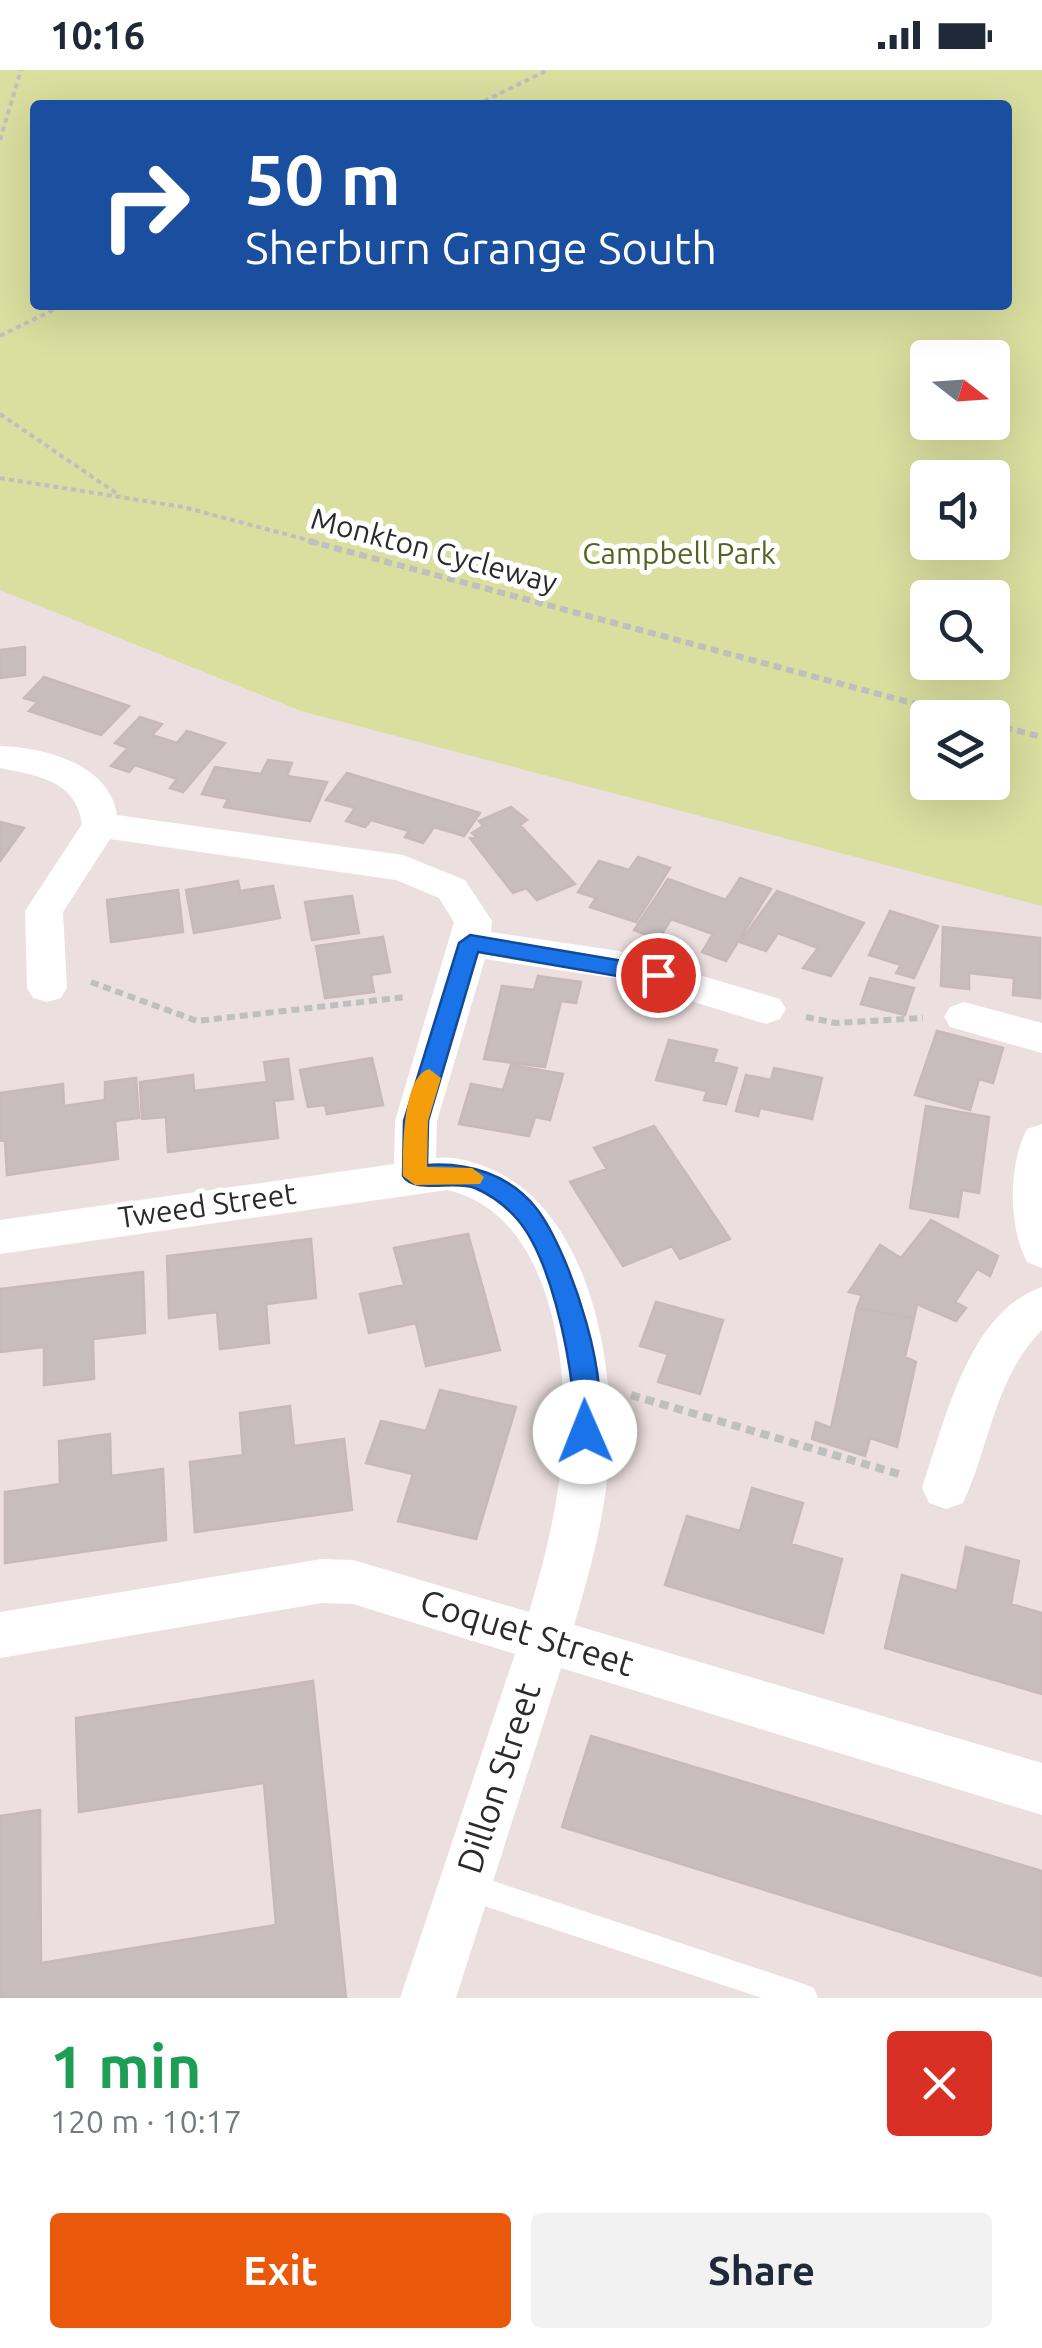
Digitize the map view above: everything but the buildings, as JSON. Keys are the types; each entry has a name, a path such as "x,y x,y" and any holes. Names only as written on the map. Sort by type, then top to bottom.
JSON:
{"street":[{"path":"2,757 74,775 95,796 100,825 44,912 46,976"},
{"path":"100,825 403,868 452,890 473,921 470,943 416,1121 415,1176"},
{"path":"470,943 619,965 766,1009"},
{"path":"964,1017 1042,1038"},
{"path":"1042,1140 1033,1194 1034,1226 1042,1250"},
{"name":"Dillon Street","path":"415,1176 447,1173 476,1178 502,1191 527,1214 545,1242 564,1289 584,1381 583,1464 574,1524 544,1639 428,1998"},
{"name":"Tweed Street","path":"0,1237 415,1176"},
{"path":"946,1488 978,1398 1008,1336 1042,1305"},
{"name":"Coquet Street","path":"0,1635 322,1581 353,1582 1042,1789"}],"lane":[{"path":"464,1886 804,1998"}],"path":[{"path":"0,140 20,70"},
{"path":"486,100 548,70"},
{"path":"0,336 54,310"},
{"path":"0,414 123,498"},
{"name":"Monkton Cycleway","path":"0,478 183,507 910,702"},
{"path":"1010,729 1042,737"},
{"path":"46,976 197,1021 456,990"},
{"path":"766,1009 836,1023 964,1017"},
{"path":"584,1381 946,1488"}],"green space":[{"name":"Campbell Park","path":"0,70 1042,70 1042,906 301,711 0,590"}],"slow traffic":[{"path":"429,1078 416,1121 415,1176 447,1173 472,1177"}],"route":[{"path":"585,1432 587,1401 579,1344 564,1289 545,1242 527,1214 502,1191 476,1178 447,1173 415,1176 416,1121 470,943 619,965 658,975"}]}
